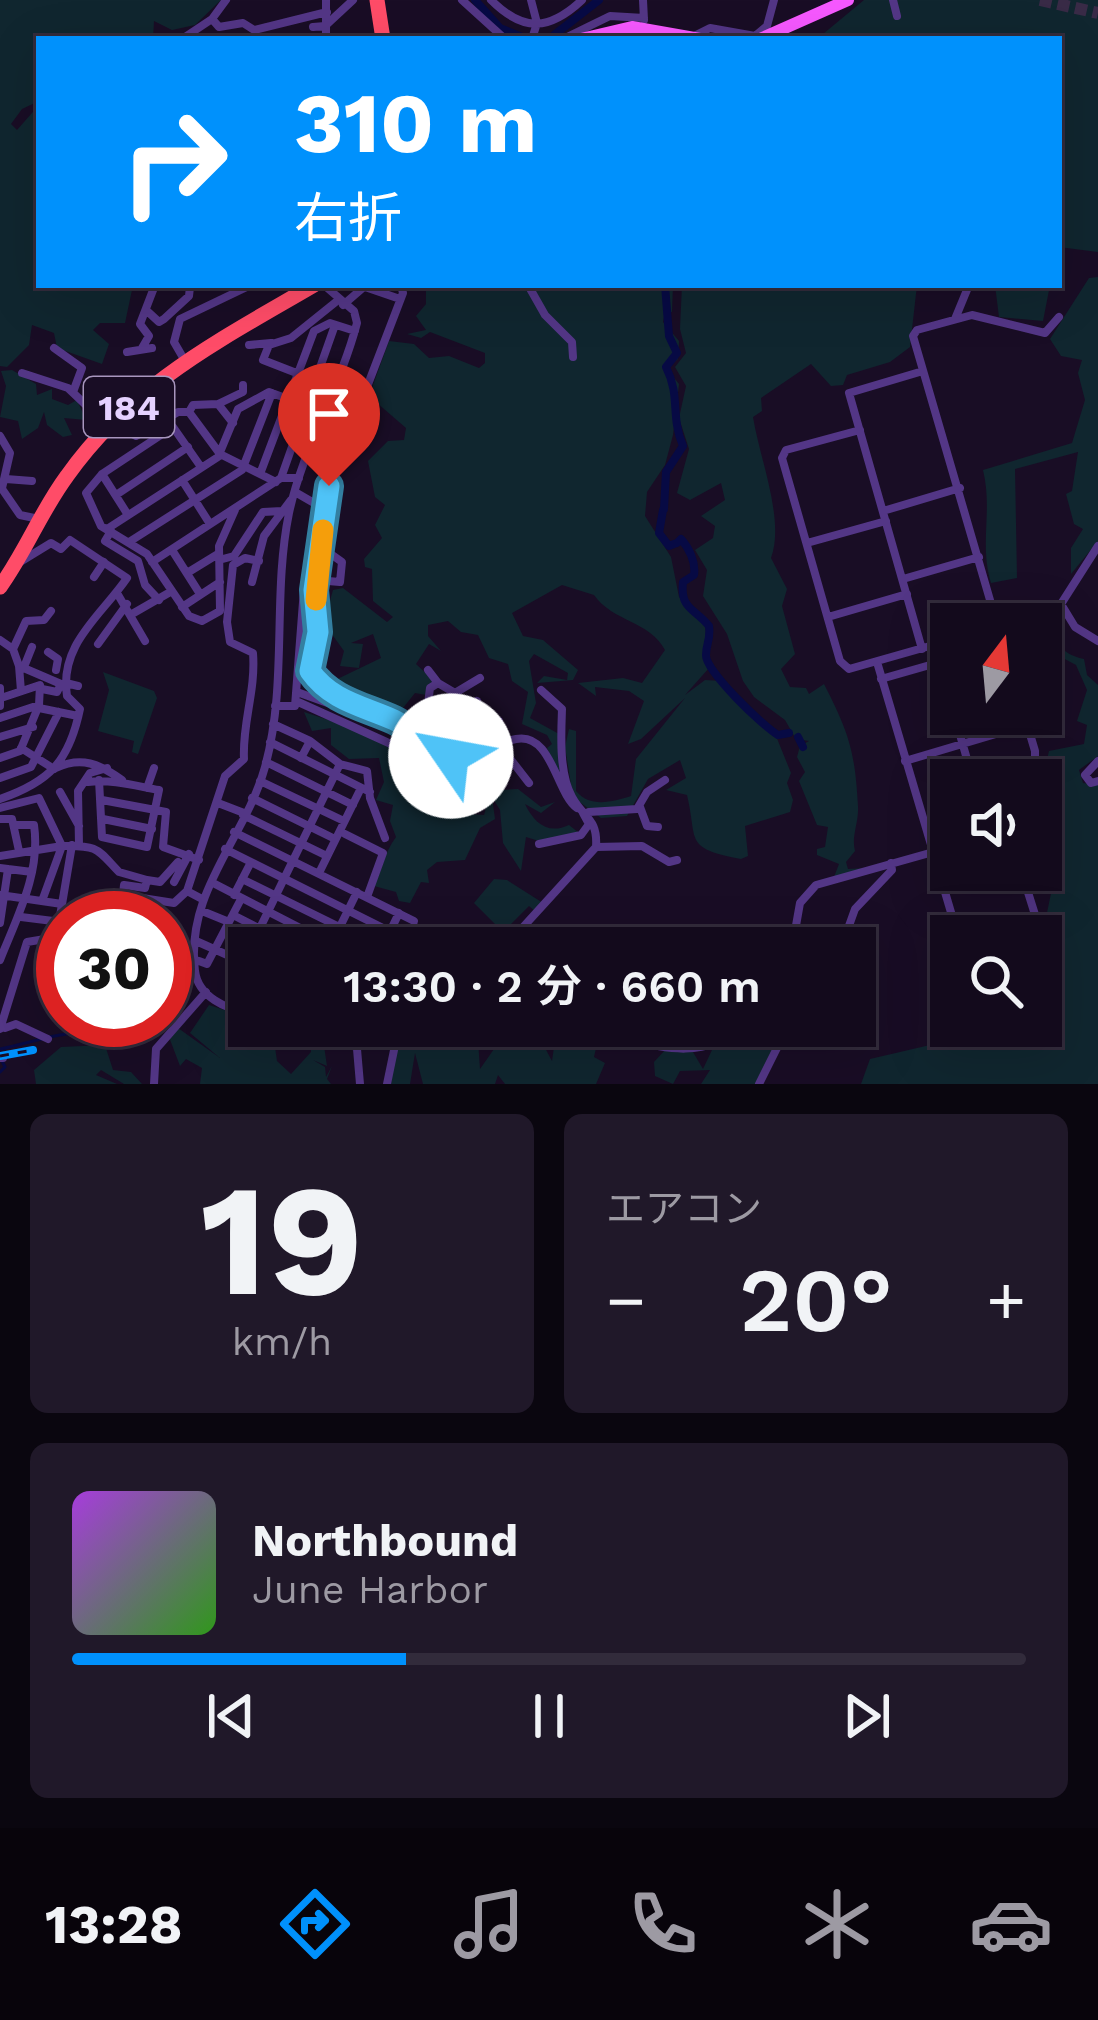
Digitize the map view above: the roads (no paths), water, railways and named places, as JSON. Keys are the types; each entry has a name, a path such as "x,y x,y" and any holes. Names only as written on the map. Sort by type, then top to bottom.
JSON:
{"highway":[{"path":"377,0 382,36"},
{"name":"184","path":"1,582 17,563 68,473 111,425 185,361 309,288"}],"main road":[{"path":"767,36 848,0"},
{"path":"588,36 644,23 689,36"}],"street":[{"path":"186,36 212,19 226,0"},
{"path":"326,0 326,36"},
{"path":"313,26 327,25 353,0"},
{"path":"462,0 502,36"},
{"path":"491,0 534,32"},
{"path":"532,0 534,32"},
{"path":"534,32 560,20 582,0"},
{"path":"569,36 602,18 644,23 643,0"},
{"path":"724,36 761,32 774,0"},
{"path":"892,0 897,16"},
{"path":"212,19 219,27 243,22 254,30 327,12"},
{"path":"271,27 272,36"},
{"path":"128,352 147,348 149,336 140,326 154,288"},
{"path":"146,310 159,322 191,288"},
{"path":"185,361 174,341 180,319 244,288"},
{"path":"228,1008 206,992 195,973 196,941 202,898 266,762 294,496 355,332 354,311 327,288"},
{"path":"249,344 291,338 363,288"},
{"path":"371,288 400,299"},
{"path":"275,706 294,709 326,510 400,288"},
{"path":"530,288 545,315 572,342 573,357"},
{"path":"955,319 968,288"},
{"path":"991,603 914,333 955,319 988,316 1045,333 1059,317"},
{"path":"260,474 314,331 335,325 355,332"},
{"path":"152,562 278,480 335,325"},
{"path":"271,343 263,360 298,374"},
{"path":"54,348 82,368 74,392"},
{"path":"922,649 849,393 923,371"},
{"path":"22,373 74,392 111,425 136,436 178,412 188,412 220,454 278,480 299,478"},
{"path":"188,412 194,404 218,404 243,392 243,385"},
{"path":"159,600 146,585 138,561 105,541 109,530 220,454 238,409 272,393 354,423"},
{"path":"129,542 244,466 272,393"},
{"path":"218,404 232,423"},
{"path":"180,434 200,422"},
{"path":"201,467 173,427 102,474 86,493 109,530 152,562 190,618 205,621 220,611 219,557 235,510"},
{"path":"318,430 347,441"},
{"path":"860,430 786,451 782,458 828,617 845,668 930,646"},
{"path":"0,436 10,453 3,484 20,515 40,519"},
{"path":"116,495 188,447"},
{"path":"102,474 128,515"},
{"path":"182,480 211,524"},
{"path":"3,484 32,481"},
{"path":"806,543 960,488"},
{"path":"294,496 326,510"},
{"path":"252,582 264,536 294,496"},
{"path":"187,573 219,557 235,556 263,512 282,511"},
{"path":"1,812 43,783 54,769 78,716 79,706 68,696 66,683 86,622 126,577 70,540 62,549 51,543 17,563"},
{"path":"1062,603 1098,546"},
{"path":"284,588 340,582 342,562 321,547"},
{"path":"172,550 200,594"},
{"path":"903,579 979,557"},
{"path":"187,891 226,773 244,762 242,736 255,683 252,651 234,645 227,635 232,568 241,559 259,561"},
{"path":"94,577 104,562"},
{"path":"182,607 221,581"},
{"path":"311,586 318,632 310,671 330,693 393,720 464,767 520,738 543,749 577,808 588,818 587,829 539,844"},
{"path":"132,614 172,591"},
{"path":"117,592 145,640"},
{"path":"828,617 908,594"},
{"path":"98,644 127,604"},
{"path":"1062,606 1075,627 1098,640"},
{"path":"14,649 26,621 44,620 51,611"},
{"path":"282,639 302,641"},
{"path":"0,640 14,649 21,666 20,691"},
{"path":"21,666 32,647"},
{"path":"48,652 58,659 57,668 68,670"},
{"path":"877,662 930,842"},
{"path":"881,680 930,665"},
{"path":"1,697 42,689 57,692 61,684 21,666"},
{"path":"428,670 455,693 480,678"},
{"path":"66,683 78,686"},
{"path":"413,735 426,719 430,688 438,683"},
{"path":"0,758 21,748 33,726 42,689"},
{"path":"541,690 562,709 561,746 577,808"},
{"path":"296,697 347,710 351,704"},
{"path":"296,697 401,749"},
{"path":"453,757 477,701"},
{"path":"0,718 39,706 78,716"},
{"path":"0,778 31,767 59,712"},
{"path":"499,721 501,747 529,783"},
{"path":"273,724 310,741 340,764 367,771 365,790 385,838"},
{"path":"0,737 33,726"},
{"path":"960,735 967,759"},
{"path":"905,761 993,735"},
{"path":"301,758 310,741"},
{"path":"270,742 365,790"},
{"path":"21,748 54,769"},
{"path":"54,769 79,759 109,767 125,784"},
{"path":"1098,761 1085,775 1091,783 1098,781"},
{"path":"266,762 352,805"},
{"path":"260,927 340,764"},
{"path":"47,891 79,826 78,791 94,781 159,790 147,847 102,837 101,800 94,781 90,772 109,767"},
{"path":"147,788 154,768"},
{"path":"658,826 647,826 640,807 647,792 665,780"},
{"path":"260,781 344,821"},
{"path":"319,873 352,805 365,790"},
{"path":"45,806 61,796 79,826"},
{"path":"252,797 383,854 367,897"},
{"path":"518,927 596,847 596,824 572,797"},
{"path":"1,812 37,798 45,806 71,845 69,891"},
{"path":"101,800 166,812 163,848 199,860"},
{"path":"218,802 327,856"},
{"path":"589,812 640,807"},
{"path":"1,812 11,818 19,852"},
{"path":"103,819 152,829"},
{"path":"0,960 3,944 21,917 38,849 34,825 14,825"},
{"path":"234,832 414,920 412,927"},
{"path":"548,835 560,839"},
{"path":"0,854 71,845 108,855 119,872 160,882 178,862"},
{"path":"596,847 642,846 667,861 677,860"},
{"path":"226,849 382,927"},
{"path":"796,927 800,903 812,888 930,853"},
{"path":"171,891 189,854"},
{"path":"199,962 207,964 218,950 250,862"},
{"path":"849,927 856,909 892,870 891,863"},
{"path":"0,923 4,869 32,872"},
{"path":"242,879 338,927"},
{"path":"120,891 124,884 145,888 147,880"},
{"path":"218,899 219,886 295,927"},
{"path":"340,927 357,892"},
{"path":"192,893 202,898"},
{"path":"2,896 36,900"},
{"path":"202,911 226,926 237,927"},
{"path":"392,927 399,913"},
{"path":"21,917 36,919"},
{"path":"0,1031 27,942 36,940"},
{"path":"196,941 228,954"},
{"path":"154,1084 156,1049 206,992"},
{"path":"0,1031 16,1024 36,1033"},
{"path":"356,1047 360,1084"},
{"path":"387,1084 393,1047"},
{"path":"759,1084 778,1047"}],"waterway":[{"path":"475,0 500,28 520,36"},
{"path":"553,36 599,0"},
{"path":"664,509 666,472 683,446 666,367 677,353 669,336 665,288"},
{"path":"663,510 659,533 669,546 674,544"},
{"path":"677,543 681,539 693,560 694,575 683,582 683,591 686,603 709,626 708,663 760,721 778,735 789,733"},
{"path":"798,737 803,747"},
{"path":"0,1049 36,1040"},
{"path":"0,1072 5,1067 2,1061"}],"tunnel":[{"path":"1040,0 1098,13"}],"railway":[{"path":"0,1056 33,1050"}]}
